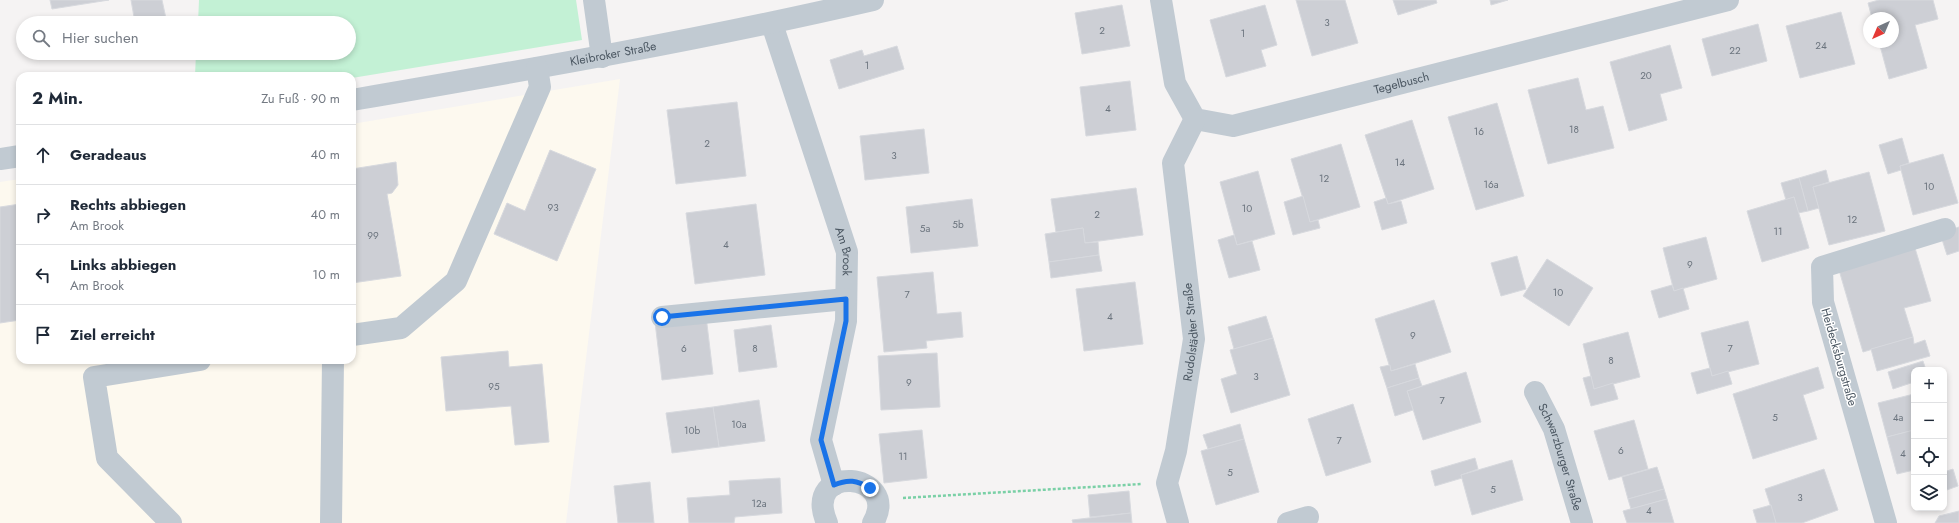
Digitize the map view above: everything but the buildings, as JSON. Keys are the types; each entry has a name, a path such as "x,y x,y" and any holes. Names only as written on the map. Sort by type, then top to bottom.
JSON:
{"street":[{"path":"594,0 602,57"},
{"name":"Kleibroker Straße","path":"356,99 602,57 772,24 873,0"},
{"path":"1161,0 1175,83 1195,119"},
{"name":"Tegelbusch","path":"1195,119 1233,126 1728,0"},
{"name":"Am Brook","path":"772,24 847,252 846,321 821,440 834,485"},
{"path":"356,334 401,328 456,281 540,87 537,68"},
{"name":"Rudolstädter Straße","path":"1166,483 1176,451 1194,339 1173,163 1195,119"},
{"path":"0,159 16,157"},
{"name":"Heidecksburgstraße","path":"1886,523 1823,302 1822,266 1945,229"},
{"path":"662,317 846,299"},
{"path":"171,523 108,458 94,377 175,364"},
{"path":"332,523 333,364"},
{"name":"Schwarzburger Straße","path":"1535,392 1554,429 1582,523"},
{"path":"827,523 822,511 823,501 828,490 844,480 858,481 870,488 877,500 878,515 873,523"},
{"path":"1166,483 1178,523"}],"path":[{"path":"877,500 1166,483"}],"shaded area":[{"path":"620,79 566,523 0,523 0,182 16,180 16,364 356,364 356,123"}],"green space":[{"path":"199,0 576,0 582,40 356,77 356,72 195,72 196,60 356,60 356,16 198,16"}],"route":[{"path":"662,317 846,299 846,321 821,440 834,485 844,480 858,481 870,488"}]}
